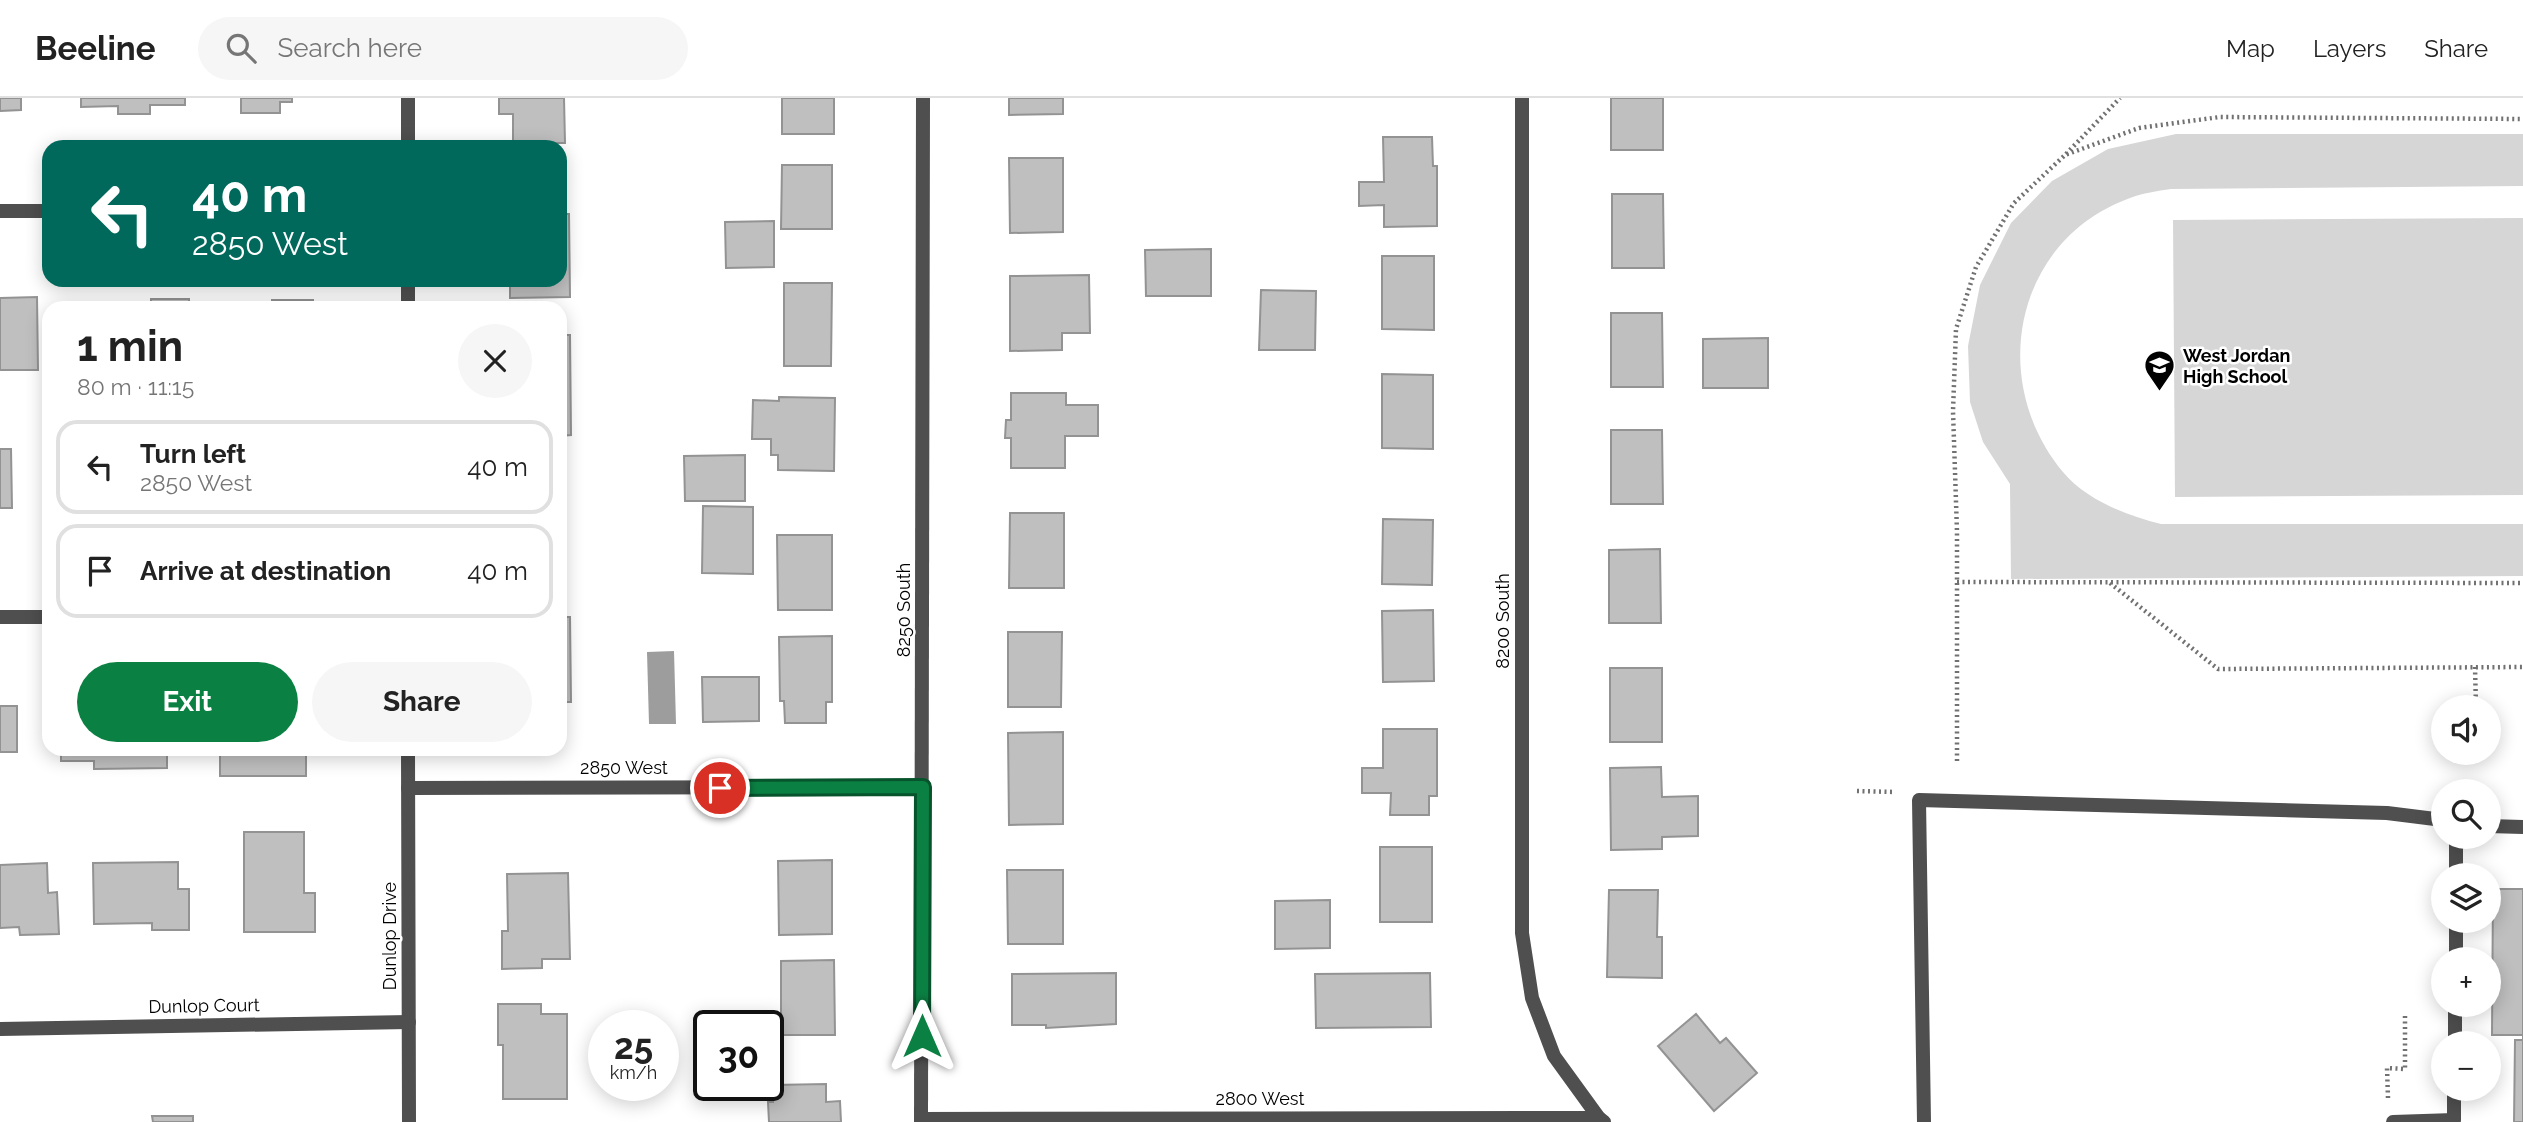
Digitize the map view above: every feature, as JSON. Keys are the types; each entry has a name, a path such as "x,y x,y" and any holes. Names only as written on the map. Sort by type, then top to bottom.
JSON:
{"street":[{"path":"408,98 408,140"},
{"name":"8250 South","path":"921,1120 923,98"},
{"name":"8200 South","path":"1522,98 1522,933 1532,998 1554,1056 1601,1120"},
{"path":"0,211 42,211"},
{"path":"0,617 42,617"},
{"name":"Dunlop Drive","path":"408,756 410,1122"},
{"name":"2850 West","path":"408,788 923,787"},
{"path":"1924,1122 1919,800 2374,813 2431,819"},
{"path":"2501,826 2523,827"},
{"name":"Dunlop Court","path":"0,1029 409,1021"},
{"path":"2390,1115 2454,1120 2454,1101"},
{"name":"2800 West","path":"921,1120 1601,1120"}],"path":[{"path":"1957,761 1953,411 1955,329 1976,267 2014,203 2120,98"},
{"path":"2065,155 2139,128 2220,117 2523,119"},
{"path":"1957,582 2523,583"},
{"path":"2110,583 2218,669 2523,667"},
{"path":"2475,667 2476,695"},
{"path":"1857,791 1894,792 1919,800"},
{"path":"2390,1115 2388,1068 2405,1069 2405,1013"}],"shaded area":[{"path":"2176,134 2523,134 2523,186 2171,189 2130,198 2091,218 2060,246 2038,279 2024,317 2020,356 2025,397 2039,436 2063,472 2083,491 2108,506 2161,524 2523,524 2523,576 2011,579 2010,484 1983,442 1970,402 1968,346 1980,285 2011,223 2052,181 2108,149"},
{"path":"2523,218 2523,495 2175,497 2173,220"},
{"path":"674,651 676,724 649,724 647,652"}],"building":[{"path":"0,98 21,98 21,110 0,111"},
{"path":"81,98 185,98 185,105 150,105 150,114 118,114 118,106 81,107"},
{"path":"241,98 292,98 292,102 280,102 280,113 241,113"},
{"path":"499,98 564,98 565,140 513,140 513,114 499,114"},
{"path":"782,98 834,98 834,134 782,134"},
{"path":"1009,98 1063,98 1063,114 1009,115"},
{"path":"1611,98 1663,98 1663,150 1611,150"},
{"path":"1383,137 1432,137 1433,166 1437,166 1437,226 1384,227 1384,205 1359,206 1359,182 1384,182"},
{"path":"1009,158 1063,158 1063,232 1010,233"},
{"path":"782,165 832,165 832,229 781,229"},
{"path":"1612,194 1663,194 1664,268 1612,268"},
{"path":"569,214 570,297 510,298 510,287 567,287"},
{"path":"774,221 774,267 726,268 725,222"},
{"path":"1211,249 1211,296 1146,296 1145,250"},
{"path":"1382,256 1434,256 1434,330 1382,329"},
{"path":"1089,275 1090,333 1062,333 1062,350 1010,351 1010,276"},
{"path":"784,283 832,283 831,366 784,366"},
{"path":"1261,290 1316,291 1315,350 1259,350"},
{"path":"37,297 38,370 0,370 0,298"},
{"path":"151,299 189,299 189,301"},
{"path":"272,300 313,300 313,301"},
{"path":"1611,313 1662,313 1663,387 1611,387"},
{"path":"567,335 570,335 571,435 567,435"},
{"path":"1768,338 1768,388 1703,388 1703,339"},
{"path":"1382,374 1433,375 1433,449 1382,448"},
{"path":"1011,393 1066,393 1066,405 1098,405 1098,436 1065,436 1065,468 1011,468 1011,438 1005,438 1006,420 1011,420"},
{"path":"779,397 835,398 834,471 778,470 778,455 771,455 771,439 752,439 753,400 779,401"},
{"path":"1611,430 1662,430 1663,504 1611,504"},
{"path":"0,449 11,449 12,508 0,508"},
{"path":"745,455 745,501 685,501 684,456"},
{"path":"703,506 753,507 753,574 702,573"},
{"path":"1010,513 1064,513 1064,588 1009,588"},
{"path":"1383,519 1433,520 1432,585 1382,584"},
{"path":"777,535 832,535 832,610 778,610"},
{"path":"1660,549 1661,623 1609,623 1609,550"},
{"path":"1433,610 1434,681 1383,682 1382,611"},
{"path":"567,617 570,617 571,702 567,702"},
{"path":"1008,632 1062,632 1061,707 1008,707"},
{"path":"832,636 832,702 826,702 826,723 785,723 784,701 780,701 779,637"},
{"path":"1610,668 1662,668 1662,742 1610,742"},
{"path":"702,677 759,677 759,721 703,722"},
{"path":"0,706 17,706 17,752 0,752"},
{"path":"1383,729 1437,729 1437,796 1429,796 1429,815 1390,815 1391,793 1362,793 1362,768 1383,768"},
{"path":"1063,732 1063,824 1009,825 1008,733"},
{"path":"61,756 167,756 167,768 94,769 94,761 61,761"},
{"path":"220,756 306,756 306,776 220,776"},
{"path":"1661,767 1662,797 1698,796 1698,836 1662,837 1662,849 1611,850 1610,768"},
{"path":"244,832 304,832 304,893 315,893 315,932 244,932"},
{"path":"1380,847 1432,847 1432,922 1380,922"},
{"path":"832,860 832,934 779,935 778,861"},
{"path":"178,862 178,889 189,889 189,930 152,930 152,923 94,924 93,863"},
{"path":"47,863 48,893 57,892 59,934 20,935 19,927 0,928 0,865"},
{"path":"1007,870 1063,870 1063,944 1008,944"},
{"path":"568,873 570,959 542,959 542,968 502,969 502,931 508,931 507,874"},
{"path":"2501,889 2523,889 2523,1035 2501,1035 2501,1031 2492,1031 2492,1017 2501,1017 2501,947 2493,947 2493,933 2501,933"},
{"path":"1609,890 1658,890 1657,937 1662,937 1662,978 1607,977"},
{"path":"1330,900 1330,948 1275,949 1275,901"},
{"path":"834,960 835,1035 784,1035 781,961"},
{"path":"1116,973 1116,1024 1046,1028 1046,1025 1012,1025 1012,974"},
{"path":"1430,973 1431,1027 1316,1028 1315,974"},
{"path":"498,1004 541,1004 541,1014 567,1014 567,1099 503,1099 503,1045 498,1045"},
{"path":"1696,1014 1720,1043 1726,1038 1757,1073 1714,1111 1658,1046"},
{"path":"2515,1040 2523,1040 2523,1122 2514,1122"},
{"path":"826,1084 826,1102 840,1101 841,1122 769,1122 768,1102 784,1101 784,1085"},
{"path":"152,1116 193,1116 193,1122 153,1122"}],"place":[{"name":"West Jordan High School","path":"2160,393"}],"route":[{"path":"720,788 923,787 922,1036"}]}
